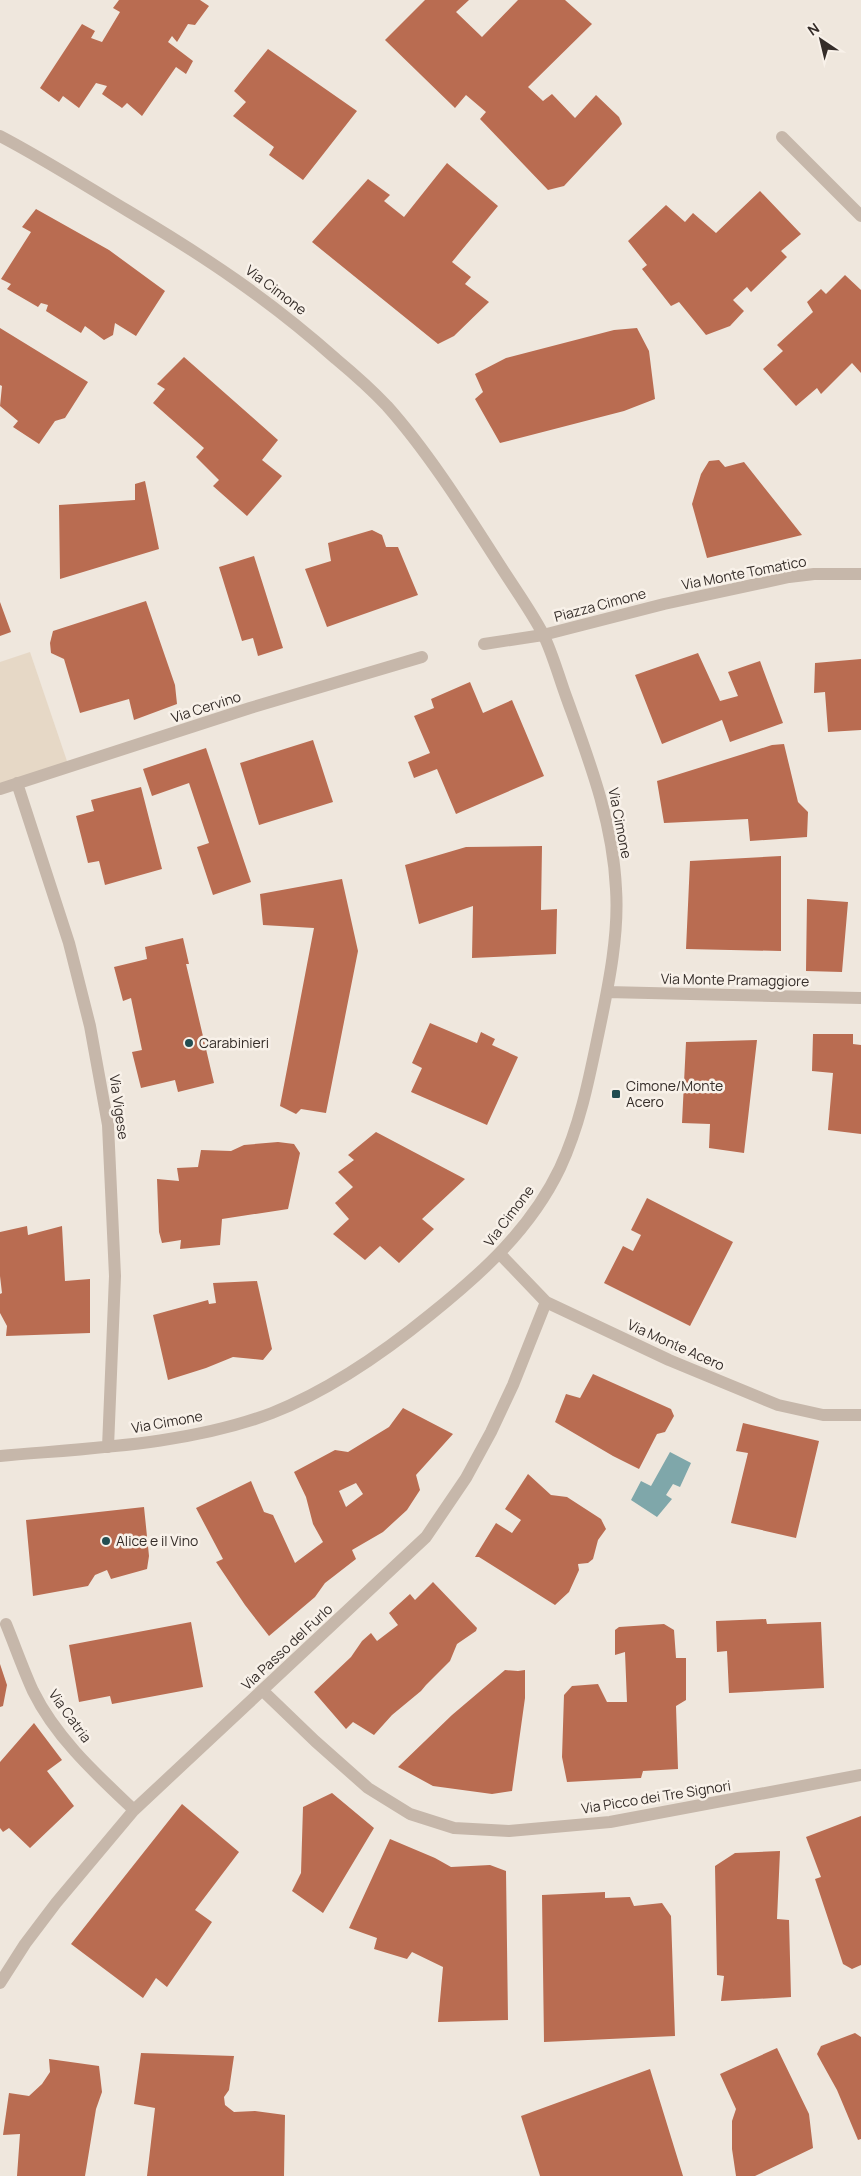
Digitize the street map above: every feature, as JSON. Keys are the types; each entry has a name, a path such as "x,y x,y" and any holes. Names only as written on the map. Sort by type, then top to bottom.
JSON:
{"street":[{"name":"Via Cimone","path":"0,136 202,256 269,302 304,329 388,407 422,451 478,531"},
{"path":"782,137 861,216"},
{"name":"Piazza Cimone","path":"478,531 543,635"},
{"name":"Via Monte Tomatico","path":"664,604 789,577 814,574 861,574"},
{"name":"Piazza Cimone","path":"484,644 543,635 664,604"},
{"name":"Via Cimone","path":"0,1456 108,1447 174,1437 241,1422 271,1413 296,1402 341,1378 381,1353 471,1281 500,1254 540,1204 559,1168 575,1129 586,1090 607,992 616,919 616,888 611,845 594,774 543,635"},
{"name":"Via Cervino","path":"0,789 250,708 422,657"},
{"name":"Via Vigese","path":"17,784 69,943 90,1026 108,1125 115,1276 108,1447"},
{"name":"Via Monte Pramaggiore","path":"607,992 861,998"},
{"name":"Via Monte Acero","path":"500,1254 546,1302 669,1360 778,1405 823,1415 861,1415"},
{"name":"Via Passo del Furlo","path":"0,1983 25,1944 56,1902 134,1810 416,1548 430,1532 466,1478 491,1432 513,1385 546,1302"},
{"name":"Via Catria","path":"6,1624 33,1691 57,1730 91,1768 134,1810"},
{"name":"Via Picco dei Tre Signori","path":"262,1690 368,1788 410,1814 454,1828 509,1830 610,1822 861,1775"}],"shaded area":[{"path":"30,652 69,767 0,789 0,662"}],"water":[{"path":"670,1452 691,1463 680,1487 673,1484 666,1495 672,1499 657,1517 631,1500 641,1481 651,1486"}],"building":[{"path":"119,0 200,0 209,6 195,25 188,24 177,42 172,36 168,42 193,61 186,74 176,67 142,116 127,103 122,108 102,94 107,86 96,83 79,108 63,96 59,102 40,88 82,24 95,31 91,38 102,42 120,12 113,8"},
{"path":"425,0 469,0 456,12 482,37 518,0 565,0 592,24 528,87 543,101 552,94 575,118 596,95 619,117 622,124 564,186 548,190 480,119 486,112 466,95 455,108 385,40"},
{"path":"268,49 357,111 303,180 269,155 274,147 233,116 246,102 234,91"},
{"path":"447,163 498,206 452,262 471,277 465,284 489,302 454,336 438,344 312,242 368,179 390,195 384,201 404,217"},
{"path":"760,191 801,234 781,251 787,257 751,292 747,287 733,300 744,311 730,326 706,335 679,302 671,306 642,269 647,265 628,241 666,205 685,222 693,213 716,233"},
{"path":"36,209 109,250 165,291 136,336 115,323 113,335 104,340 85,326 81,333 46,311 48,305 41,303 38,307 7,289 11,284 1,279 31,232 22,227"},
{"path":"845,275 861,290 861,373 852,363 821,394 817,388 796,406 763,369 783,351 777,345 813,312 807,302 821,289 826,294"},
{"path":"0,328 88,382 65,418 55,421 39,444 13,427 18,421 0,406 2,386 0,385"},
{"path":"637,328 649,351 655,399 624,411 500,443 475,399 483,392 475,374 506,358 614,330"},
{"path":"184,357 278,440 262,460 282,476 247,516 213,486 219,480 196,457 204,448 153,403 165,389 157,384"},
{"path":"719,460 725,467 744,462 802,535 707,558 692,504 701,474 709,461"},
{"path":"145,481 159,549 60,579 59,505 135,500 135,484"},
{"path":"372,530 382,535 386,547 398,547 418,595 327,627 305,569 331,561 328,543"},
{"path":"254,556 283,648 258,656 253,638 242,641 219,567"},
{"path":"146,601 175,685 177,704 134,720 129,699 80,713 64,659 51,653 50,643 53,631"},
{"path":"0,602 11,632 0,636"},
{"path":"698,653 720,701 738,696 728,672 760,661 783,723 730,742 722,720 662,744 635,675"},
{"path":"861,659 861,730 828,732 825,692 814,693 815,663"},
{"path":"470,682 483,713 512,700 544,776 456,814 437,769 414,778 408,762 430,753 414,716 434,708 431,699"},
{"path":"313,740 333,802 259,825 240,763"},
{"path":"784,744 798,802 808,812 807,837 750,841 748,819 664,823 657,781 772,745"},
{"path":"206,748 251,882 213,895 197,847 209,843 189,783 152,796 143,769"},
{"path":"141,787 162,869 105,885 99,861 88,863 76,816 94,811 91,800"},
{"path":"542,846 541,910 557,909 556,954 472,958 473,906 419,924 405,865 466,847"},
{"path":"781,856 781,951 686,949 690,861"},
{"path":"342,879 358,951 326,1113 301,1109 296,1114 280,1106 314,928 263,925 260,894"},
{"path":"807,899 848,902 842,972 806,971"},
{"path":"183,938 189,964 186,964 214,1083 178,1092 175,1080 141,1088 132,1052 142,1050 131,998 123,1001 114,967 147,959 145,947"},
{"path":"430,1023 477,1043 481,1032 495,1039 492,1045 518,1057 487,1125 411,1092 422,1068 412,1063"},
{"path":"813,1034 853,1034 853,1044 861,1045 861,1134 828,1130 833,1073 812,1071"},
{"path":"757,1040 744,1153 709,1148 710,1124 682,1123 686,1042"},
{"path":"376,1132 465,1179 422,1219 434,1229 399,1263 380,1246 365,1260 333,1234 349,1219 335,1203 353,1187 338,1172 354,1160 348,1155"},
{"path":"278,1142 294,1144 300,1153 288,1209 222,1219 220,1245 180,1249 181,1240 162,1243 159,1232 157,1179 179,1181 177,1168 198,1167 201,1150 231,1151 244,1145"},
{"path":"647,1198 733,1242 690,1326 604,1283 623,1246 633,1251 641,1235 631,1230"},
{"path":"27,1226 28,1235 62,1226 65,1281 90,1279 90,1333 6,1336 7,1326 0,1313 0,1294 2,1293 0,1232"},
{"path":"257,1281 272,1349 263,1360 233,1357 168,1380 153,1315 208,1300 209,1304 216,1303 213,1283"},
{"path":"593,1374 671,1409 674,1416 665,1432 657,1434 639,1469 555,1422 566,1394 580,1398"},
{"path":"403,1408 453,1434 416,1475 420,1490 407,1510 383,1532 352,1550 356,1559 325,1583 315,1597 269,1636 216,1562 223,1559 196,1508 251,1481 264,1512 273,1515 295,1563 323,1542 313,1524 306,1497 294,1472 335,1450 348,1452 389,1427","holes":["356,1483 363,1494 346,1507 339,1491"]},
{"path":"743,1423 819,1441 796,1538 731,1523 748,1453 736,1451"},
{"path":"528,1474 551,1495 567,1497 601,1519 606,1529 598,1540 593,1559 588,1563 578,1564 579,1570 569,1592 555,1605 479,1557 475,1557 496,1523 512,1533 521,1520 505,1509"},
{"path":"144,1507 149,1556 147,1569 111,1579 107,1570 95,1575 88,1586 33,1596 26,1520"},
{"path":"433,1582 477,1628 476,1631 457,1644 450,1661 421,1691 392,1715 374,1735 353,1722 346,1729 314,1692 351,1657 362,1641 371,1633 377,1641 398,1625 389,1613 410,1594 415,1600"},
{"path":"766,1619 767,1624 821,1622 824,1688 729,1693 727,1651 717,1652 716,1621"},
{"path":"191,1622 203,1687 112,1704 110,1696 79,1702 69,1645"},
{"path":"664,1624 674,1630 676,1658 686,1658 686,1700 676,1706 678,1769 643,1771 641,1778 567,1782 562,1757 564,1695 572,1686 598,1684 607,1702 627,1702 625,1652 615,1655 615,1630 619,1627"},
{"path":"0,1664 7,1685 3,1706 0,1707"},
{"path":"505,1670 525,1670 525,1698 512,1791 492,1794 433,1786 398,1767 452,1715"},
{"path":"34,1723 62,1760 47,1771 74,1806 30,1848 9,1828 3,1832 0,1828 0,1762"},
{"path":"332,1793 374,1828 323,1913 292,1891 301,1873 303,1807"},
{"path":"182,1804 239,1852 195,1910 212,1922 167,1987 156,1978 143,1998 71,1944"},
{"path":"861,1816 861,1965 852,1969 843,1964 815,1879 821,1877 806,1837"},
{"path":"390,1839 435,1858 451,1867 490,1865 506,1871 508,2020 438,2022 443,1967 412,1952 407,1959 374,1949 377,1938 349,1928"},
{"path":"780,1851 777,1919 789,1920 791,1997 721,2001 724,1976 717,1975 715,1866 735,1853"},
{"path":"605,1892 605,1898 630,1897 634,1906 662,1903 671,1916 675,2036 544,2042 542,1895"},
{"path":"855,2033 861,2037 861,2139 858,2140 837,2090 817,2054 821,2046"},
{"path":"777,2048 809,2114 813,2148 755,2176 736,2176 732,2149 732,2121 736,2109 720,2074"},
{"path":"141,2053 234,2056 229,2090 224,2097 225,2105 234,2112 255,2111 285,2115 284,2176 147,2176 155,2108 134,2104"},
{"path":"49,2059 99,2066 102,2092 96,2109 85,2176 17,2176 20,2134 3,2135 9,2093 29,2096 42,2084 50,2072"},
{"path":"650,2069 683,2176 540,2176 521,2116"}],"place":[{"name":"Carabinieri","path":"189,1043"},
{"name":"Cimone/Monte Acero","path":"616,1094"},
{"name":"Alice e il Vino","path":"106,1541"}]}
